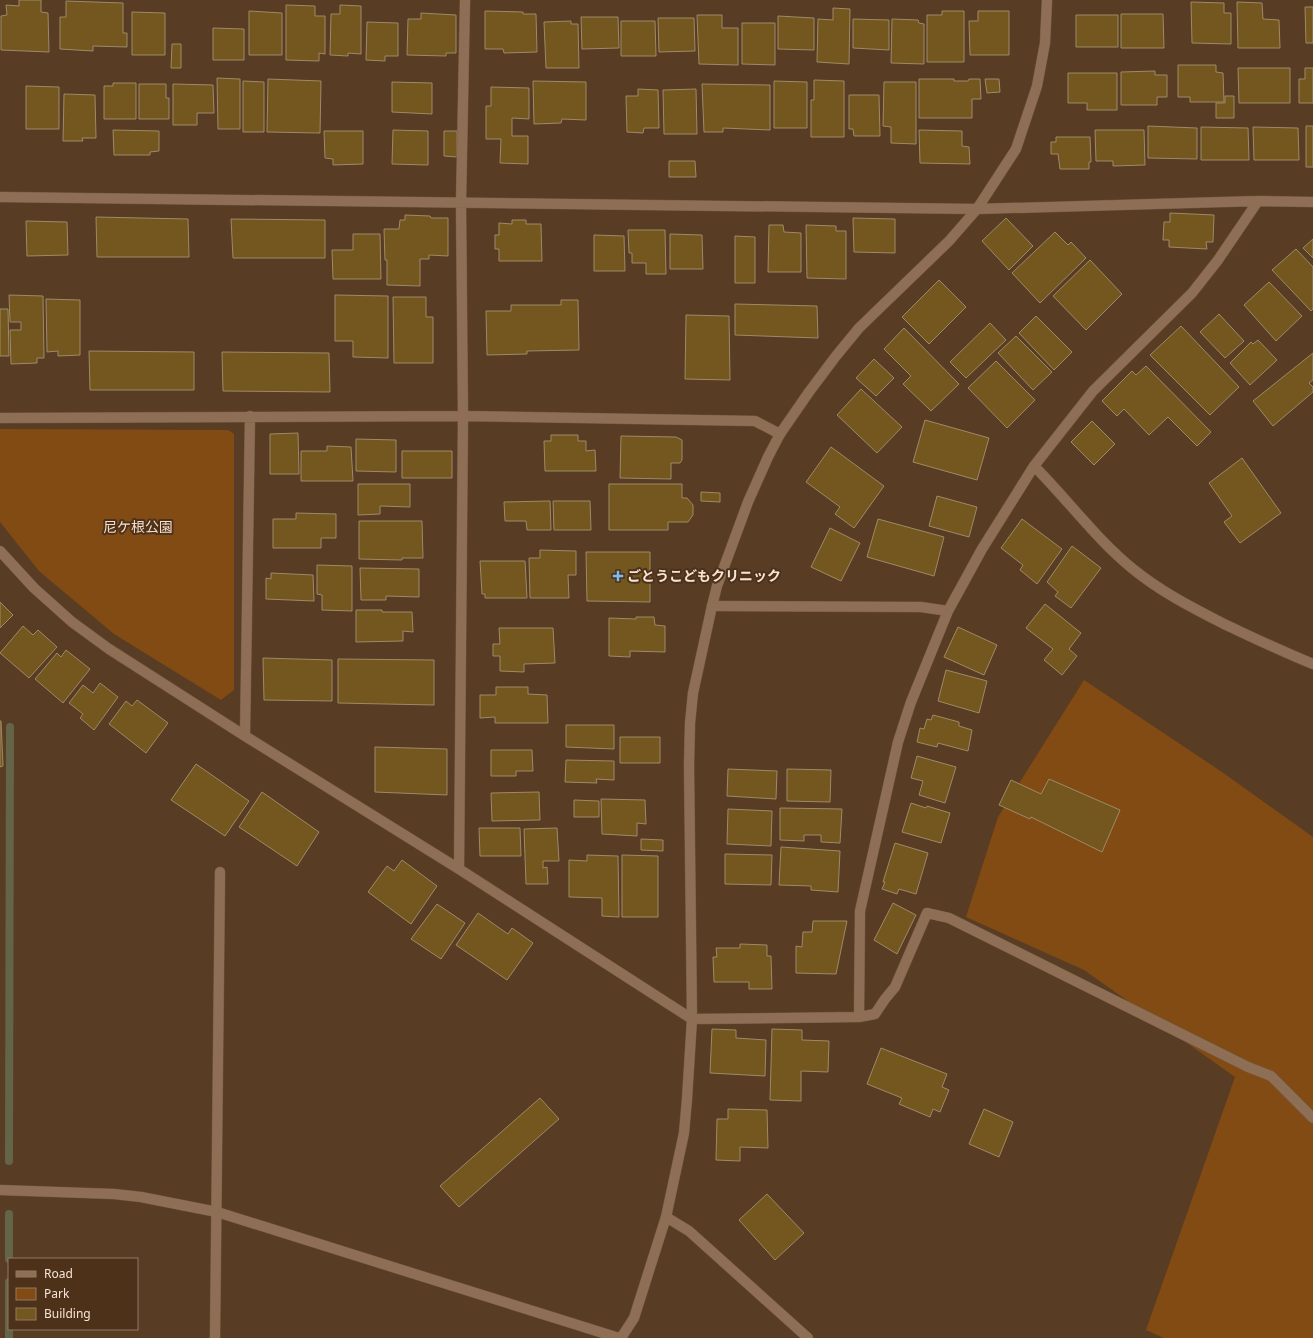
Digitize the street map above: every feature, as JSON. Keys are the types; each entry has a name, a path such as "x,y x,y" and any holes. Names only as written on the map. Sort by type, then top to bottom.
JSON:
{"street":[{"path":"459,869 463,416 461,203 465,0"},
{"path":"0,1190 141,1196 217,1212 620,1338 634,1318 666,1217 684,1133 692,1018 689,765 690,723 693,693 717,586 748,502 780,434 809,392 859,328 949,242 977,209 1016,149 1037,86 1045,43 1047,0"},
{"path":"0,197 977,209 1313,202"},
{"path":"859,1017 860,911 898,742 911,702 948,611 982,549 1034,466 1093,391 1192,293 1218,260 1258,202"},
{"path":"245,736 250,416"},
{"path":"0,418 463,416 755,421 780,434"},
{"path":"1034,466 1054,485 1080,518 1134,570 1183,604 1276,649 1313,664"},
{"path":"0,551 34,588 72,622 109,649 245,736 459,869 692,1018 859,1017 875,1014 895,987 927,913 949,918 1248,1067 1271,1076 1313,1118"},
{"path":"712,606 921,606 948,611"},
{"path":"215,1338 220,872"},
{"path":"666,1217 689,1231 808,1338"}],"green space":[{"name":"尼ケ根公園","path":"0,429 228,430 234,434 234,690 221,700 114,634 39,571 0,522"},
{"path":"1084,680 1222,772 1313,837 1313,1338 1164,1338 1146,1330 1235,1077 1084,970 966,917 998,817"}],"building":[{"path":"19,0 41,0 41,12 48,13 49,52 1,50 1,16 7,15 6,5 19,6"},
{"path":"66,1 123,3 123,33 127,33 127,47 93,46 93,51 60,49 60,17 66,17"},
{"path":"1191,2 1224,3 1224,13 1231,13 1231,44 1192,43"},
{"path":"1237,2 1262,3 1263,19 1279,20 1280,48 1238,48"},
{"path":"286,5 315,6 315,16 325,16 325,54 319,53 319,61 286,60"},
{"path":"340,5 361,6 361,54 348,53 348,56 330,55 331,14 340,14"},
{"path":"1305,7 1313,7 1313,43 1306,43"},
{"path":"833,8 850,9 849,64 817,62 818,19 833,20"},
{"path":"249,11 282,13 282,55 249,55"},
{"path":"485,11 523,12 523,14 536,14 537,52 504,53 503,49 485,49"},
{"path":"942,11 964,11 964,62 927,62 927,15 942,15"},
{"path":"978,11 1009,11 1009,55 970,55 969,21 978,21"},
{"path":"132,12 165,13 165,55 132,55"},
{"path":"421,13 456,15 456,53 446,53 446,56 407,55 408,19 421,19"},
{"path":"1121,14 1163,14 1164,48 1121,48"},
{"path":"697,15 722,15 722,28 738,28 738,65 699,64"},
{"path":"1076,15 1118,15 1118,47 1076,47"},
{"path":"778,16 814,18 814,50 778,49"},
{"path":"581,17 618,17 619,48 582,49"},
{"path":"658,18 694,18 695,51 659,52"},
{"path":"853,19 889,20 889,50 853,48"},
{"path":"892,19 918,20 919,23 924,24 924,64 891,63"},
{"path":"571,21 571,24 578,24 579,68 546,68 544,22"},
{"path":"621,21 655,21 656,56 621,56"},
{"path":"367,22 398,23 398,56 385,56 385,61 366,60"},
{"path":"742,23 775,23 775,65 742,64"},
{"path":"213,28 244,29 244,60 213,60"},
{"path":"172,44 181,44 181,68 171,68"},
{"path":"1178,65 1216,65 1216,72 1223,73 1224,102 1190,102 1190,97 1178,97"},
{"path":"1238,68 1290,68 1290,103 1239,103"},
{"path":"1305,68 1313,68 1313,103 1299,103 1299,79 1305,79"},
{"path":"1155,71 1155,75 1167,75 1167,97 1157,97 1157,105 1121,105 1121,72"},
{"path":"1068,73 1117,73 1117,110 1087,110 1087,103 1068,103"},
{"path":"217,78 240,79 240,129 218,129"},
{"path":"268,79 321,81 320,133 267,132"},
{"path":"919,79 954,79 954,81 968,81 969,79 980,79 981,99 972,99 972,118 919,118"},
{"path":"985,79 999,79 1000,92 987,93"},
{"path":"814,80 844,81 844,137 811,137 811,100 814,100"},
{"path":"243,81 264,82 264,132 243,132"},
{"path":"533,81 586,82 586,120 562,119 561,123 534,124"},
{"path":"774,81 807,82 807,128 774,128"},
{"path":"392,82 432,83 432,114 392,112"},
{"path":"884,82 916,82 916,144 891,143 891,127 883,126"},
{"path":"113,83 136,83 136,119 104,119 104,86 113,86"},
{"path":"139,84 166,84 166,98 169,98 169,119 139,119"},
{"path":"173,84 213,85 214,113 197,113 197,125 173,125"},
{"path":"702,84 770,85 770,130 723,128 723,132 704,132"},
{"path":"26,86 59,87 59,129 26,129"},
{"path":"491,87 529,88 529,119 512,118 512,136 528,136 528,164 500,163 501,139 486,139 486,106 491,106"},
{"path":"638,89 658,90 659,128 644,128 643,133 627,132 626,96 638,96"},
{"path":"696,89 697,134 664,134 663,90"},
{"path":"64,94 95,95 96,138 82,138 83,141 63,141"},
{"path":"849,95 879,95 880,136 854,136 853,129 849,129"},
{"path":"1225,96 1234,96 1234,118 1216,118 1216,103 1225,103"},
{"path":"1148,126 1197,128 1197,159 1148,158"},
{"path":"1306,126 1313,126 1313,167 1306,167"},
{"path":"1201,127 1248,128 1249,160 1201,160"},
{"path":"1253,127 1298,128 1299,160 1254,160"},
{"path":"113,130 159,131 159,151 150,152 150,155 114,155"},
{"path":"393,130 428,131 428,165 392,164"},
{"path":"919,130 962,131 962,146 969,147 970,164 920,163"},
{"path":"1095,130 1144,130 1145,165 1113,166 1113,161 1096,161"},
{"path":"324,131 363,131 363,164 333,165 333,159 325,158"},
{"path":"444,131 457,131 457,157 444,156"},
{"path":"1056,137 1090,137 1091,162 1089,162 1089,169 1060,169 1058,154 1051,154 1051,142 1056,142"},
{"path":"669,161 695,161 696,177 669,177"},
{"path":"1170,213 1214,215 1213,242 1206,242 1207,249 1169,247 1169,240 1163,240 1164,222 1170,222"},
{"path":"405,215 448,218 448,256 429,255 429,259 420,259 420,286 387,285 387,260 385,260 384,229 399,229 400,220 405,220"},
{"path":"96,217 188,219 189,257 97,257"},
{"path":"853,218 895,219 895,253 854,252"},
{"path":"1006,218 1033,246 1009,270 982,241"},
{"path":"231,219 325,220 325,258 233,258"},
{"path":"512,220 526,220 526,224 541,224 542,261 499,261 499,249 495,249 495,235 499,235 499,223 512,224"},
{"path":"26,221 67,222 68,255 27,256"},
{"path":"769,225 783,225 784,232 801,233 801,272 768,272"},
{"path":"806,225 836,226 836,231 846,231 846,279 807,278"},
{"path":"628,230 665,230 666,274 646,274 646,263 632,263 632,253 629,253"},
{"path":"1055,232 1068,245 1071,242 1086,258 1040,303 1012,273"},
{"path":"353,234 380,234 381,279 333,279 332,250 353,250"},
{"path":"670,234 702,235 703,269 670,269"},
{"path":"594,235 624,236 625,271 594,271"},
{"path":"735,236 755,237 755,283 735,283"},
{"path":"1313,239 1313,258 1303,248"},
{"path":"1296,249 1313,267 1313,309 1311,311 1272,270"},
{"path":"1090,260 1122,294 1086,330 1053,296"},
{"path":"939,280 966,307 929,344 902,317"},
{"path":"1269,282 1302,316 1276,341 1244,305"},
{"path":"9,295 43,296 44,358 37,358 37,363 11,364 10,330 21,330 21,322 10,322"},
{"path":"335,295 388,296 388,358 353,357 353,341 335,341"},
{"path":"393,297 426,297 426,317 433,317 433,363 394,363"},
{"path":"46,299 80,300 80,355 58,356 58,351 47,352"},
{"path":"561,300 578,300 579,350 527,351 527,354 487,355 486,311 511,311 511,305 561,305"},
{"path":"735,304 817,306 818,338 735,335"},
{"path":"0,309 8,309 9,356 0,356"},
{"path":"1219,314 1244,341 1225,358 1200,332"},
{"path":"686,315 729,316 730,380 685,379"},
{"path":"1036,316 1072,352 1054,370 1019,333"},
{"path":"990,323 1006,340 966,378 950,362"},
{"path":"1181,326 1239,387 1210,415 1150,355"},
{"path":"904,328 959,384 931,411 903,384 911,376 884,349"},
{"path":"1016,336 1052,372 1033,390 998,353"},
{"path":"1258,340 1277,360 1250,385 1230,363 1251,342 1253,344"},
{"path":"89,351 194,352 194,390 90,390"},
{"path":"222,352 329,353 330,392 223,391"},
{"path":"1313,353 1313,380 1309,383 1313,387 1313,392 1273,426 1253,401"},
{"path":"874,359 894,378 876,396 856,378"},
{"path":"996,361 1035,400 1007,428 968,388"},
{"path":"1146,366 1211,432 1197,446 1168,417 1149,435 1124,409 1117,416 1102,401 1132,371 1136,375"},
{"path":"861,389 902,427 877,453 837,415"},
{"path":"925,420 989,438 977,480 913,462"},
{"path":"1092,421 1115,444 1094,465 1071,442"},
{"path":"298,433 299,474 270,474 270,434"},
{"path":"551,435 578,435 578,441 586,441 586,451 595,450 596,471 545,471 544,441 551,441"},
{"path":"621,436 676,437 682,440 682,460 680,463 671,463 671,479 620,478"},
{"path":"356,439 396,440 396,472 356,471"},
{"path":"327,446 351,447 353,481 301,481 301,451 327,451"},
{"path":"831,447 884,486 854,528 835,514 840,507 806,482"},
{"path":"402,451 452,451 452,478 402,478"},
{"path":"1242,458 1281,513 1240,543 1224,522 1232,516 1209,483"},
{"path":"358,484 410,484 410,507 380,506 380,514 358,515"},
{"path":"609,484 682,484 682,498 687,498 693,505 693,515 688,522 668,522 668,530 609,530"},
{"path":"701,492 720,493 720,502 701,501"},
{"path":"937,496 977,507 969,537 929,526"},
{"path":"550,501 551,530 527,530 526,521 505,521 504,502"},
{"path":"553,501 590,501 591,530 554,530"},
{"path":"296,513 336,514 336,538 321,538 321,548 273,548 273,519 296,519"},
{"path":"878,519 944,537 934,576 867,557"},
{"path":"1022,519 1062,549 1037,584 1020,570 1023,565 1001,548"},
{"path":"359,521 422,521 423,558 402,558 402,560 359,559"},
{"path":"830,528 860,543 841,581 811,567"},
{"path":"1072,546 1101,568 1071,608 1055,596 1058,592 1047,582"},
{"path":"540,550 576,551 576,575 568,575 569,598 530,598 529,558 540,558"},
{"name":"ごとうこどもクリニック","path":"586,552 650,552 650,602 587,601"},
{"path":"480,561 525,561 527,598 485,598 485,594 482,594"},
{"path":"317,565 352,566 352,611 322,610 322,595 317,594"},
{"path":"360,568 419,569 419,597 386,596 386,600 361,600"},
{"path":"271,573 313,575 314,601 266,599 266,578 271,579"},
{"path":"0,602 13,615 0,628"},
{"path":"1045,604 1081,633 1069,649 1077,656 1062,675 1044,660 1053,649 1026,628"},
{"path":"356,610 412,612 413,632 403,631 403,641 356,642"},
{"path":"636,617 654,617 655,625 665,626 665,652 630,651 630,657 609,656 609,618 636,619"},
{"path":"23,626 33,635 38,630 57,647 29,678 0,653"},
{"path":"958,627 997,645 984,675 944,657"},
{"path":"499,628 553,628 555,663 524,664 524,672 500,671 500,656 493,656 493,644 500,644"},
{"path":"66,650 90,669 63,703 35,679 57,653 61,657"},
{"path":"263,658 332,660 332,701 264,700"},
{"path":"338,659 434,660 434,705 338,703"},
{"path":"946,670 987,681 979,713 938,701"},
{"path":"100,683 118,697 94,730 80,718 83,714 69,703 83,685 93,693"},
{"path":"496,687 528,687 528,694 547,695 548,723 495,723 495,717 480,718 480,695 496,695"},
{"path":"137,700 168,723 146,753 109,724 126,701 132,706"},
{"path":"933,715 959,722 959,726 972,730 968,751 938,743 937,747 917,742 920,728 924,729 927,719 931,720"},
{"path":"0,721 3,766 0,767"},
{"path":"566,725 614,725 614,749 566,747"},
{"path":"620,737 660,737 660,763 620,763"},
{"path":"375,747 447,749 447,795 375,792"},
{"path":"491,750 532,750 533,771 516,771 516,776 491,776"},
{"path":"917,756 956,767 945,803 919,795 923,781 911,778"},
{"path":"566,760 614,761 614,780 596,779 597,783 565,782"},
{"path":"196,764 249,801 225,836 171,800"},
{"path":"728,769 777,771 776,799 727,796"},
{"path":"787,769 831,770 830,802 787,801"},
{"path":"1049,779 1120,810 1102,852 1031,817 1030,819 999,805 1011,780 1041,794"},
{"path":"262,792 319,832 297,866 239,827"},
{"path":"539,792 540,820 492,821 491,793"},
{"path":"601,799 645,800 646,824 637,823 637,836 602,834"},
{"path":"574,800 599,801 599,817 574,817"},
{"path":"911,803 950,813 941,843 902,832"},
{"path":"780,808 842,809 840,843 821,842 821,835 804,835 804,841 780,840"},
{"path":"728,809 772,811 771,846 727,844"},
{"path":"479,828 520,828 521,856 480,856"},
{"path":"557,828 559,861 543,861 543,868 547,867 548,884 526,884 524,829"},
{"path":"641,839 663,840 663,851 641,850"},
{"path":"895,843 928,853 916,894 899,889 897,894 882,889"},
{"path":"781,847 840,851 838,892 811,890 811,886 779,885"},
{"path":"725,854 772,855 771,885 725,884"},
{"path":"587,855 618,856 619,917 602,916 602,898 569,897 569,860 587,861"},
{"path":"622,855 658,856 658,917 622,917"},
{"path":"402,860 437,886 411,924 368,892 387,866 394,871"},
{"path":"893,903 916,915 897,954 874,940"},
{"path":"437,904 465,923 441,959 411,939"},
{"path":"478,913 508,934 512,928 533,943 507,980 456,945"},
{"path":"813,921 847,921 836,974 796,973 796,946 802,947 803,932 812,932"},
{"path":"740,944 767,945 767,956 771,956 772,989 749,989 749,982 714,982 713,957 717,957 716,948 740,948"},
{"path":"712,1029 736,1030 736,1038 766,1040 765,1076 710,1073"},
{"path":"772,1029 802,1030 802,1040 829,1041 828,1072 801,1071 801,1101 770,1100"},
{"path":"881,1048 947,1074 942,1087 949,1090 940,1112 933,1109 930,1117 899,1104 902,1098 867,1084"},
{"path":"540,1098 559,1119 459,1207 440,1186"},
{"path":"728,1109 767,1110 768,1148 740,1147 740,1161 716,1160 717,1119 728,1119"},
{"path":"984,1109 1013,1122 999,1157 969,1144"},
{"path":"767,1194 804,1233 775,1260 739,1220"}],"waterway":[{"path":"9,1161 10,727"},
{"path":"9,1214 9,1258"},
{"path":"9,1330 9,1338"}],"place":[{"name":"ごとうこどもクリニック","path":"618,576"}]}
